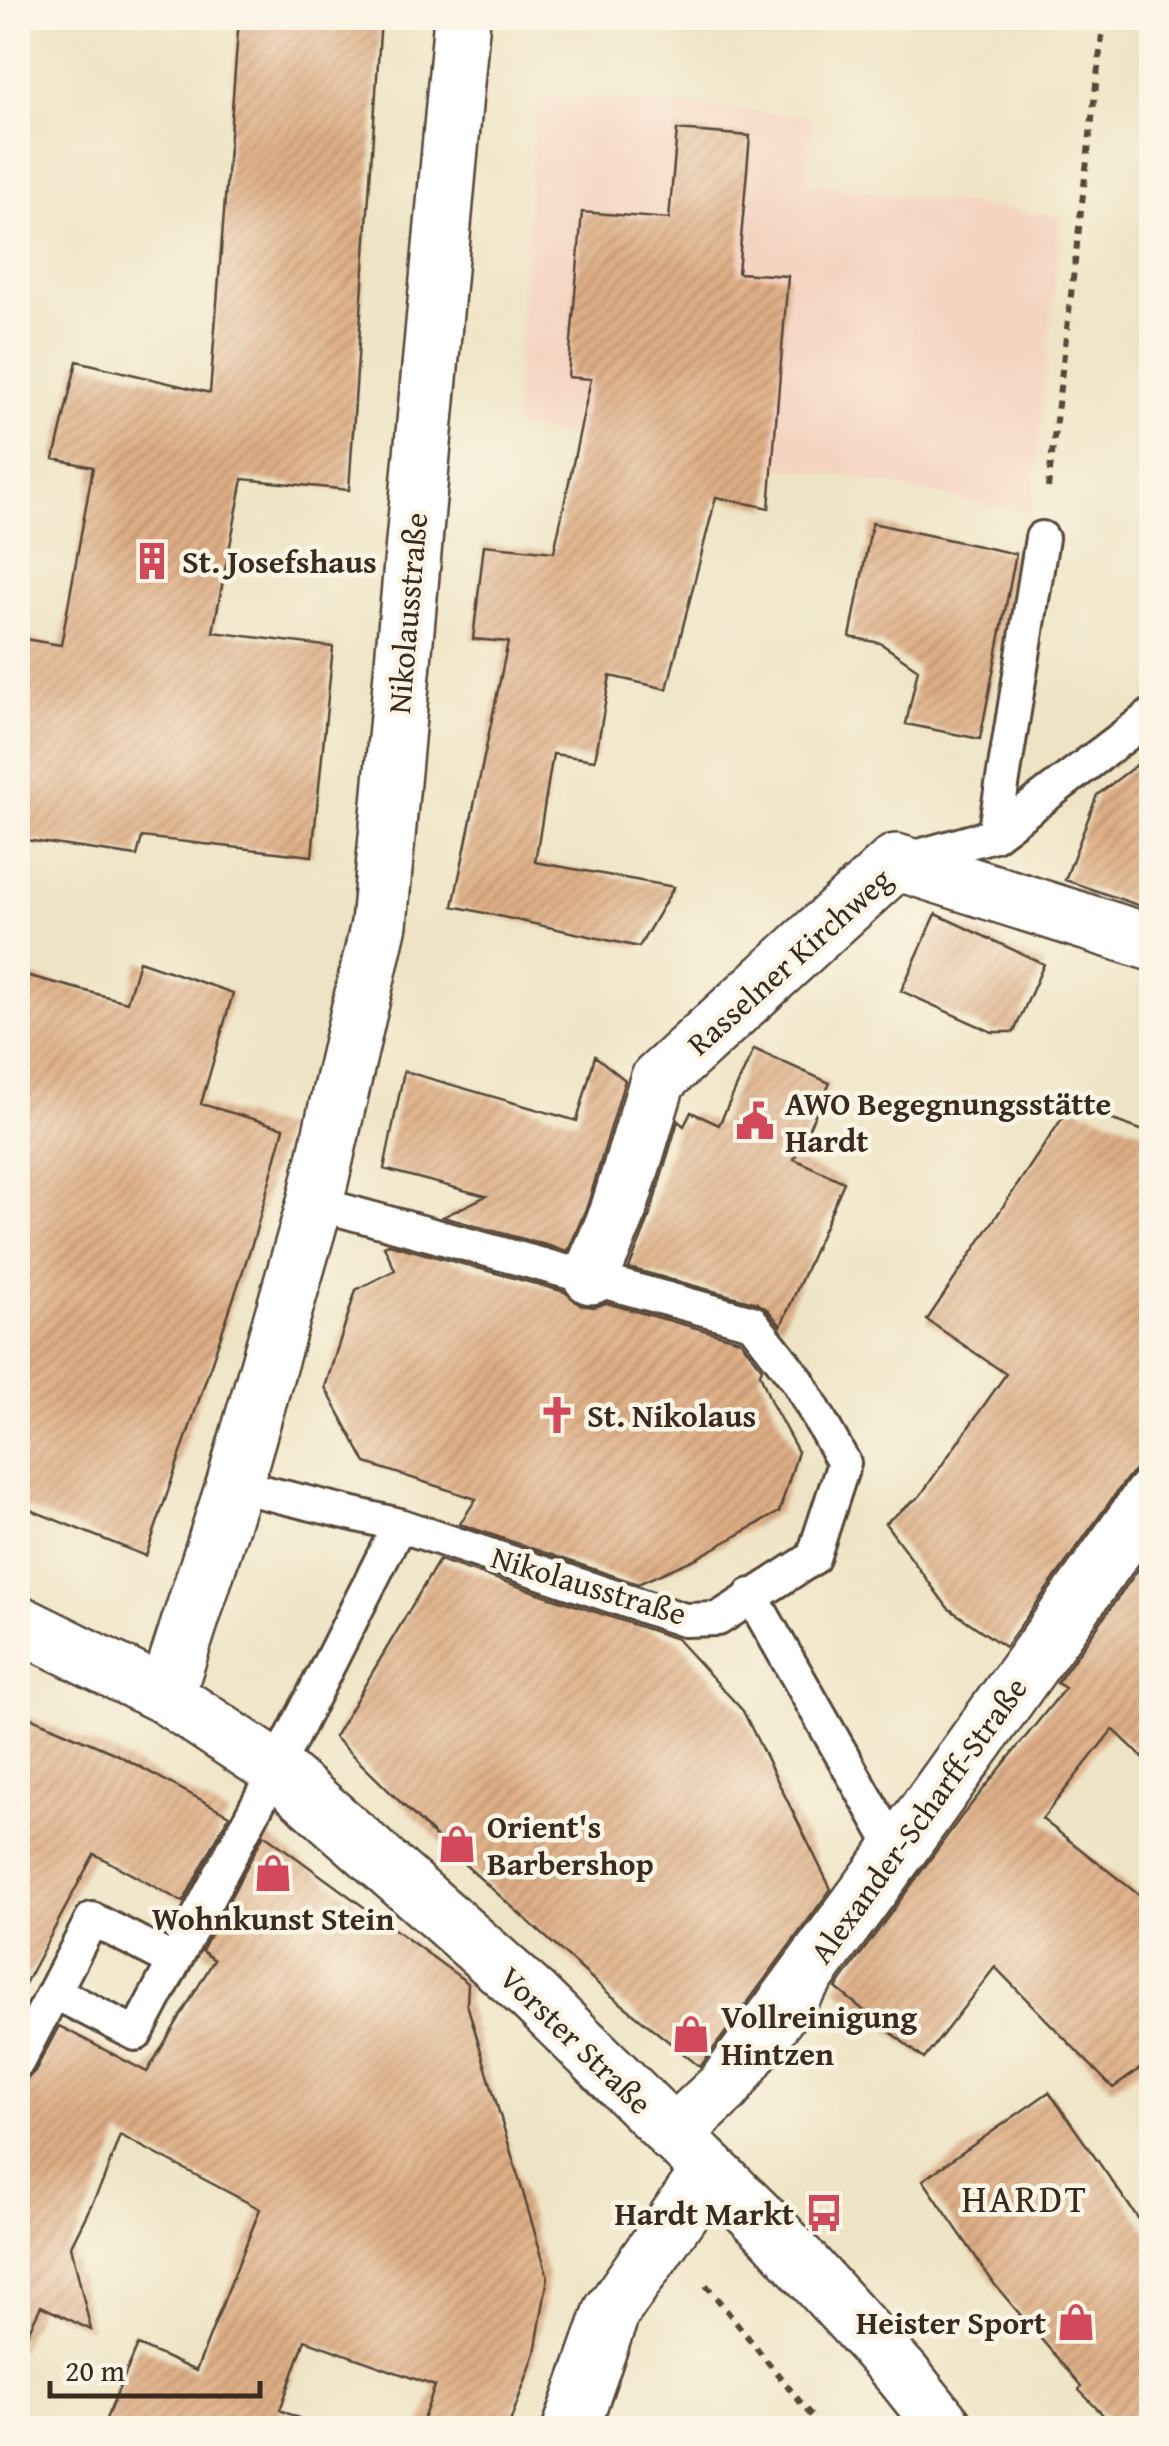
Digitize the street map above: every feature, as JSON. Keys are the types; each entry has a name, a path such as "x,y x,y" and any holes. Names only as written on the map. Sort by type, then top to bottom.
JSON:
{"street":[{"name":"Nikolausstraße","path":"166,1696 234,1484 315,1203 379,924 462,18"},
{"path":"896,862 1152,943"},
{"name":"Rasselner Kirchweg","path":"591,1276 617,1214 658,1080 896,862"},
{"name":"Alexander-Scharff-Straße","path":"571,2428 612,2312 666,2234 692,2152 724,2087 1152,1496"},
{"name":"Vorster Straße","path":"18,1622 166,1696 276,1769 533,1996 692,2152 774,2233 903,2375 945,2428"}],"lane":[{"path":"994,836 1042,538"},
{"name":"Rasselner Kirchweg","path":"896,862 994,836 1152,715"},
{"name":"Nikolausstraße","path":"234,1484 399,1525 684,1620 718,1619 813,1558 844,1463 798,1382 752,1322 315,1203"},
{"path":"54,1992 136,2034 399,1525"},
{"path":"751,1596 897,1852"},
{"path":"18,2061 92,1919 174,1960"}],"path":[{"path":"1042,538 1104,18"},
{"path":"666,2234 820,2428"}],"shaded area":[{"path":"536,94 811,116 807,183 1061,217 1032,514 850,477 513,426"}],"building":[{"path":"239,18 381,18 349,490 243,479 213,632 333,647 312,856 142,837 137,856 18,839 18,638 61,645 93,467 54,459 77,361 210,393"},
{"path":"677,130 750,136 738,273 788,276 769,508 716,497 667,689 610,676 595,760 553,754 535,862 674,887 639,947 453,906 508,642 473,639 484,545 554,552 591,379 568,377 582,212 669,219"},
{"path":"872,523 1016,554 980,739 906,724 918,669 880,643 850,637"},
{"path":"1152,753 1152,910 1065,880 1097,795"},
{"path":"936,914 1044,964 1014,1032 992,1032 901,991"},
{"path":"139,961 233,993 201,1104 284,1128 254,1238 146,1556 18,1505 18,973 127,1002"},
{"path":"754,1049 830,1083 794,1159 844,1182 781,1326 757,1303 629,1268 647,1224 678,1121 684,1126 691,1112 719,1125"},
{"path":"595,1056 625,1080 588,1204 568,1251 443,1217 486,1196 384,1169 404,1071 577,1121"},
{"path":"1071,1105 1152,1134 1152,1465 1138,1468 1127,1478 1005,1647 948,1608 885,1523 920,1496 1006,1374 927,1320"},
{"name":"St. Nikolaus","path":"389,1244 565,1292 580,1305 594,1307 606,1303 740,1340 762,1368 760,1374 771,1402 798,1452 779,1512 697,1558 638,1584 460,1524 476,1499 366,1463 325,1387 356,1290 395,1270 384,1246"},
{"path":"1152,1550 1152,1766 1113,1729 1042,1819 1152,1905 1152,2060 1113,2088 995,1967 924,2059 836,1988 961,1817 1065,1688 1057,1683"},
{"path":"439,1560 677,1639 743,1711 831,1889 700,2067 607,1992 452,1853 334,1737"},
{"path":"18,1712 116,1754 229,1815 183,1902 94,1854 18,1997"},
{"path":"264,1834 468,1983 467,2004 548,2277 535,2353 508,2428 420,2428 435,2386 305,2340 280,2410 321,2428 102,2428 138,2345 196,2371 260,2209 120,2135 103,2181 71,2246 91,2330 41,2306 18,2353 18,2081 35,2071 59,2026 147,2072 214,1960 202,1951"},
{"path":"1049,2092 1152,2238 1152,2428 1116,2428 1079,2390 1081,2386 995,2285 923,2180"}],"place":[{"name":"St. Josefshaus","path":"152,561"},
{"name":"AWO Begegnungsstätte Hardt","path":"755,1121"},
{"name":"St. Nikolaus","path":"557,1415"},
{"name":"Orient's Barbershop","path":"457,1844"},
{"name":"Wohnkunst Stein","path":"273,1873"},
{"name":"Vollreinigung Hintzen","path":"691,2034"},
{"name":"Hardt Markt","path":"824,2213"},
{"name":"Heister Sport","path":"1076,2322"}],"district":[{"name":"HARDT","path":"1025,2198"}]}
